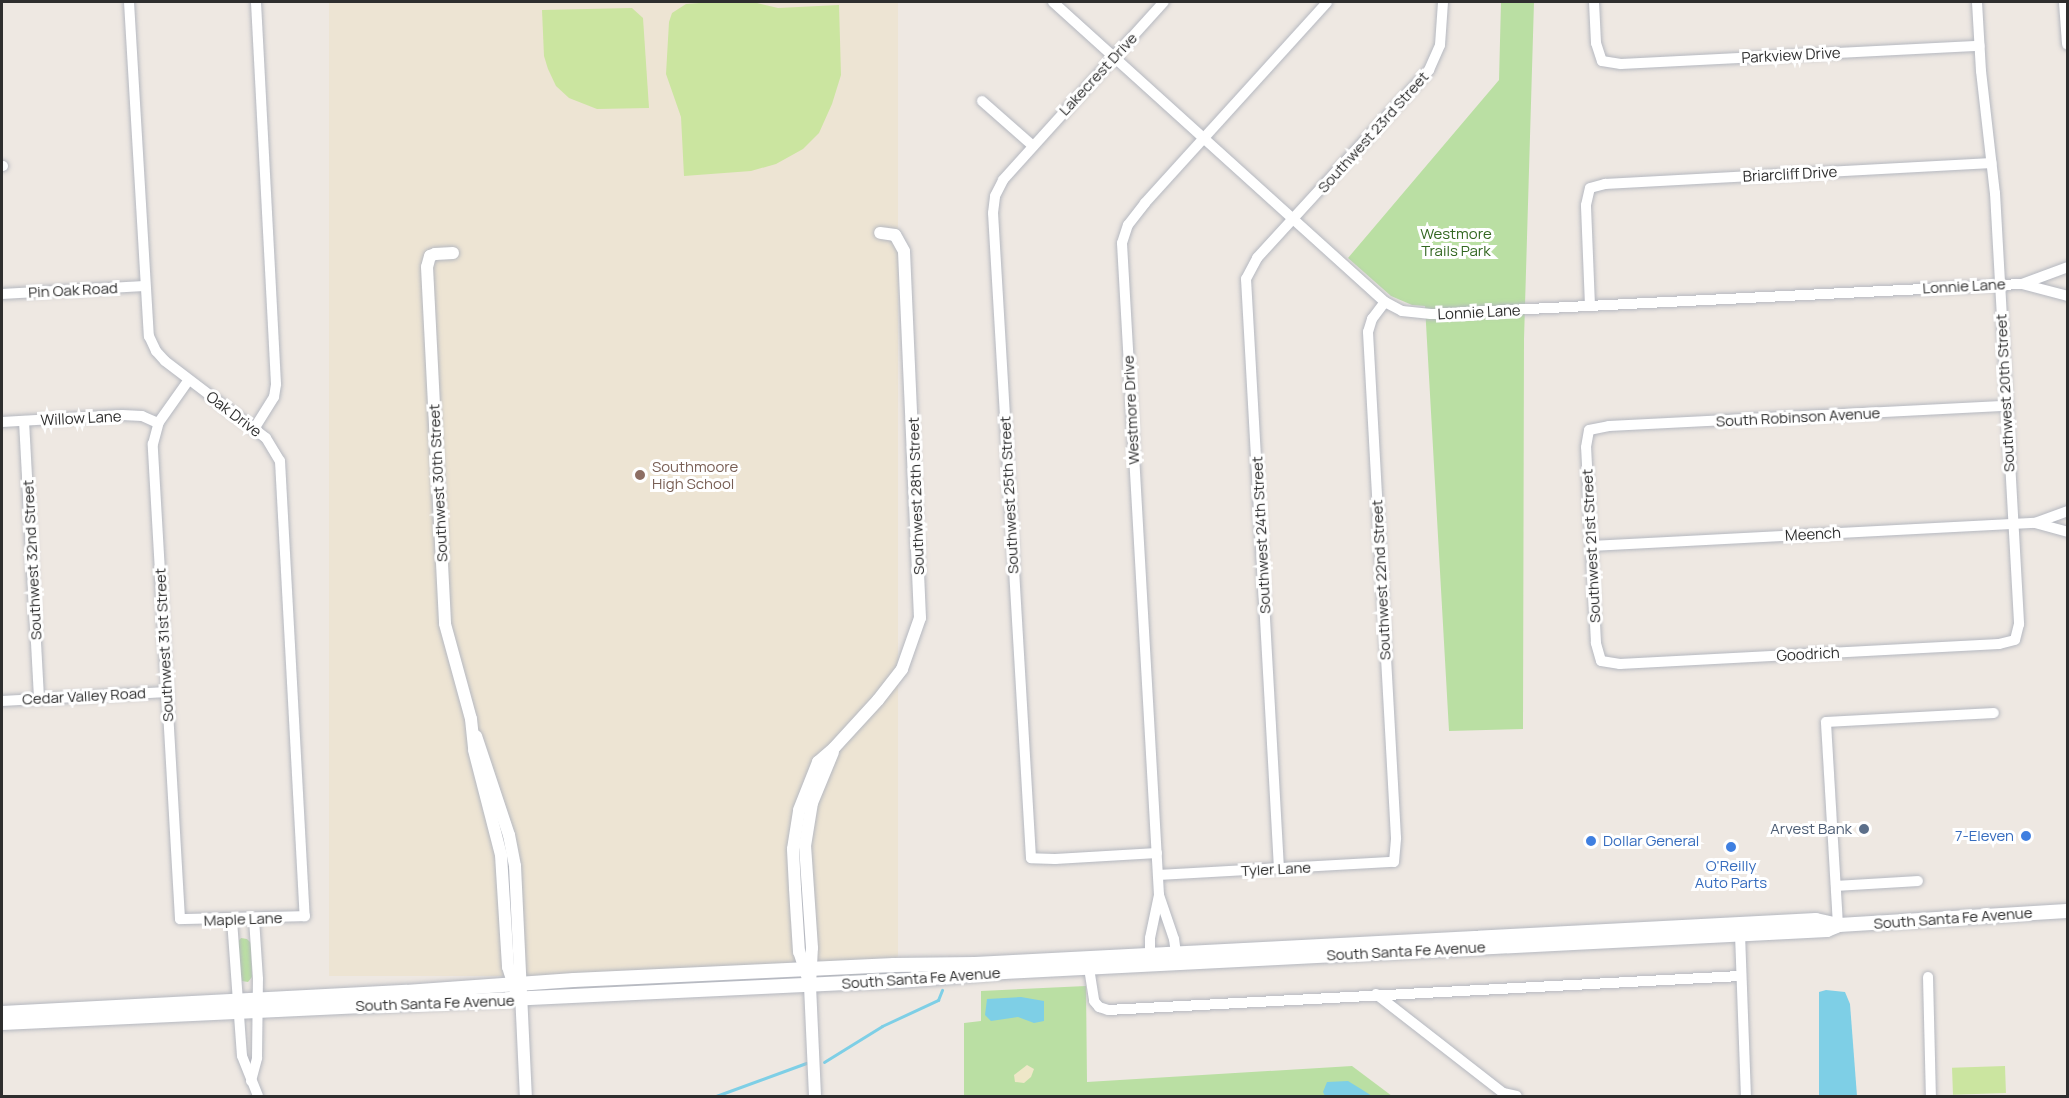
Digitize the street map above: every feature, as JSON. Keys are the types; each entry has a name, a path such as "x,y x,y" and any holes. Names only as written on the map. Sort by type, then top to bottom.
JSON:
{"main road":[{"name":"South Santa Fe Avenue","path":"1177,958 1816,920 1839,925 2067,911"},
{"name":"South Santa Fe Avenue","path":"2,1023 517,984 808,970 1177,958 1740,934 1827,930 1839,925"},
{"name":"South Santa Fe Avenue","path":"257,1005 519,1000 1089,968 1150,959"},
{"name":"South Santa Fe Avenue","path":"2,1013 239,1006"}],"street":[{"name":"Oak Drive","path":"129,2 144,286 147,328 152,344 165,361 188,381 266,438 277,452 282,472 305,916"},
{"path":"254,429 274,397 276,384 256,2"},
{"name":"Lonnie Lane","path":"1053,2 1385,302 1402,311 1421,315 2000,284 2022,284 2067,296"},
{"name":"Lakecrest Drive","path":"1033,146 1164,2"},
{"name":"Westmore Drive","path":"1177,958 1159,895 1122,243 1132,218 1327,2"},
{"name":"Southwest 23rd Street","path":"1293,219 1429,70 1440,45 1443,2"},
{"name":"Parkview Drive","path":"1594,2 1596,44 1602,62 1621,64 1980,46"},
{"name":"Southwest 20th Street","path":"1977,2 2000,284 2019,624 2015,640"},
{"path":"2065,2 2067,44"},
{"path":"982,101 1033,146"},
{"name":"Southwest 25th Street","path":"1033,146 998,188 993,213 1031,858 1055,859 1157,853"},
{"name":"Briarcliff Drive","path":"1590,306 1586,206 1590,188 1612,183 1990,164"},
{"name":"Southwest 24th Street","path":"1279,869 1246,289 1250,267 1293,219"},
{"name":"Southwest 28th Street","path":"815,1096 808,970 806,832 815,793 834,748 902,669 920,618 904,251 895,235 880,233"},
{"name":"Southwest 30th Street","path":"453,253 430,256 427,267 445,624 472,730 482,750 513,851 521,964 517,984 526,1096"},
{"name":"Lonnie Lane","path":"2022,284 2067,267"},
{"name":"Pin Oak Road","path":"2,294 144,286"},
{"name":"Southwest 22nd Street","path":"1385,302 1372,319 1368,332 1396,838 1394,862"},
{"name":"Southwest 31st Street","path":"180,919 153,450 158,423 188,381"},
{"name":"South Robinson Avenue","path":"1589,430 1610,426 2006,406"},
{"name":"Willow Lane","path":"2,422 122,415 142,416 158,423"},
{"name":"Southwest 32nd Street","path":"24,421 39,699"},
{"name":"Southwest 21st Street","path":"1589,430 1587,447 1596,643 1601,661"},
{"name":"Meench","path":"1591,546 2035,523 2067,511"},
{"name":"Meench","path":"2035,523 2067,532"},
{"name":"Goodrich","path":"1601,661 1620,664 1999,644 2015,640"},
{"name":"Cedar Valley Road","path":"2,700 167,692"},
{"path":"1839,925 1826,722 1994,713"},
{"name":"Tyler Lane","path":"1158,875 1394,862"},
{"path":"1836,886 1918,881"},
{"name":"Westmore Drive","path":"1150,959 1150,938 1159,895"},
{"name":"Maple Lane","path":"180,919 232,920 305,916"},
{"path":"250,1081 257,1058 254,919"},
{"path":"232,920 242,1056 250,1081 258,1096"},
{"path":"1740,934 1746,1096"},
{"path":"1089,968 1094,1001 1099,1008 1108,1010 1740,976"},
{"path":"1928,977 1931,1096"},
{"path":"1376,994 1503,1093 1517,1096"}],"shaded area":[{"name":"Southmoore High School","path":"329,2 898,2 898,976 329,976"}],"green space":[{"path":"753,2 778,8 839,5 841,75 832,104 819,133 803,149 776,164 751,171 684,176 681,117 666,74 669,22 672,13 686,4"},
{"name":"Westmore Trails Park","path":"1501,2 1534,2 1524,339 1523,729 1449,731 1425,306 1412,305 1391,296 1348,258 1499,80"},
{"path":"632,8 643,18 649,108 597,109 569,98 556,86 544,56 542,10"},
{"path":"241,938 251,943 252,977 248,982 242,981 236,944"},
{"path":"1086,986 1087,1082 1352,1066 1392,1096 964,1096 964,1023 981,1021 981,991"},
{"path":"2005,1066 2006,1093 1953,1095 1952,1068"}],"sand":[{"path":"1027,1065 1034,1069 1031,1077 1024,1083 1015,1082 1014,1075"}],"water":[{"path":"1826,990 1845,992 1850,1004 1857,1096 1819,1096 1819,992"},
{"path":"1021,997 1044,1001 1044,1021 1034,1023 1018,1017 991,1021 985,1015 987,999"},
{"path":"1348,1081 1372,1096 1325,1096 1323,1092 1327,1082"}],"waterway":[{"path":"824,1062 882,1026 938,1000 942,990"},
{"path":"716,1096 806,1063"}],"place":[{"name":"Southmoore High School","path":"640,475"},
{"name":"Arvest Bank","path":"1864,829"},
{"name":"7-Eleven","path":"2026,836"},
{"name":"Dollar General","path":"1591,841"},
{"name":"O'Reilly Auto Parts","path":"1731,847"}]}
